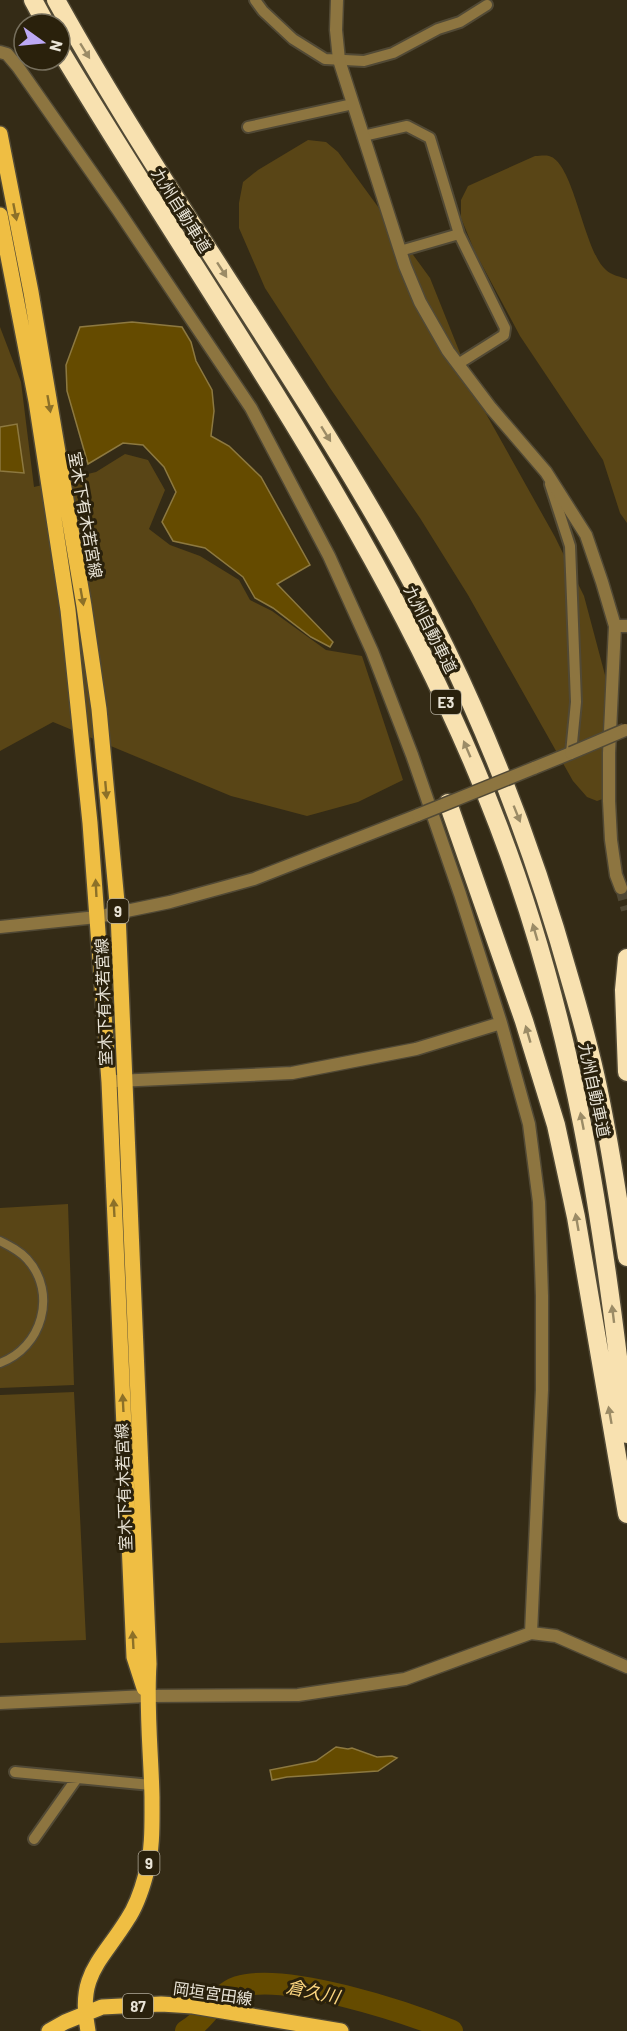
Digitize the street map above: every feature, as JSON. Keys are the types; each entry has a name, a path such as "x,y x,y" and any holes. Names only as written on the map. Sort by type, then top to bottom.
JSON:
{"highway":[{"name":"九州自動車道","path":"56,0 162,176 344,463 389,539 470,701 519,818 556,928 596,1074 627,1257"},
{"name":"九州自動車道","path":"72,70 331,485 407,623 449,709 498,824 533,924 574,1078 607,1265 627,1434"},
{"path":"451,812 524,1021 556,1125 576,1217 627,1514"},
{"path":"627,958 624,990 627,1072"}],"main road":[{"name":"室木下有木若宮線","path":"0,134 31,292 84,606 99,709 118,913 149,1665 147,1696 152,1785 152,1841 146,1875 128,1919 96,1962 89,1979 84,2014 88,2031"},
{"name":"室木下有木若宮線","path":"0,215 34,389 68,610 90,823 109,1082 134,1657 147,1696"},
{"name":"岡垣宮田線","path":"49,2031 102,2007 161,2004 194,2007 341,2031"}],"street":[{"path":"255,0 263,11 293,39 325,59 364,61 393,53 438,29 460,22 487,5"},
{"path":"337,0 336,30 339,60 400,251 420,302 448,351 491,408 546,472 586,535 602,582 621,626 609,753 611,840 616,875 621,888"},
{"path":"0,52 7,54 31,86 118,210 251,408 329,556 372,651 412,755 460,894 501,1023 529,1124 539,1202 543,1296 542,1390 531,1633"},
{"path":"248,128 353,104"},
{"path":"363,136 406,126 430,138 459,234 505,328 504,335 458,364"},
{"path":"400,251 459,234"},
{"path":"546,472 570,546 576,702 571,753"},
{"path":"0,927 97,917 170,902 254,879 418,815 451,812 534,768 626,730"},
{"path":"109,1082 292,1073 416,1049 501,1023"},
{"path":"0,1241 26,1258 38,1277 44,1298 41,1324 32,1339 22,1351 0,1363"},
{"path":"0,1703 147,1696 298,1695 405,1679 489,1646 531,1633 556,1636 627,1667"},
{"path":"15,1772 152,1785"},
{"path":"34,1839 77,1778"}],"shaded area":[{"path":"308,140 326,142 338,152 430,278 480,403 555,537 584,596 605,675 614,725 615,763 608,797 597,801 587,797 573,781 468,595 420,518 330,388 265,288 239,228 239,203 243,182 258,170"},
{"path":"535,156 549,156 558,162 572,190 598,260 608,272 627,279 627,523 620,513 603,460 520,336 475,252 461,218 461,200 468,186"},
{"path":"132,322 182,327 191,342 196,361 212,390 214,411 211,436 229,446 261,477 310,565 277,584 333,642 330,647 311,637 273,608 255,598 243,577 205,548 173,541 162,522 176,492 164,467 143,445 123,443 88,464 67,391 66,365 80,327"},
{"path":"0,327 21,382 34,487 96,472 125,454 148,460 165,490 149,529 170,545 200,556 239,580 250,600 272,611 326,650 362,656 403,780 358,802 307,816 231,796 53,722 0,751"},
{"path":"17,424 24,473 0,471 0,427"},
{"path":"68,1204 74,1385 0,1388 0,1208"},
{"path":"74,1392 86,1640 0,1643 0,1395"},
{"path":"336,1747 352,1748 377,1757 397,1758 378,1771 272,1780 270,1770 316,1761"}],"waterway":[{"name":"倉久川","path":"186,2031 200,2021 230,1991 238,1987 259,1984 314,1989 345,1996 406,2014 452,2031"}],"tunnel":[{"path":"621,888 627,910"}]}
